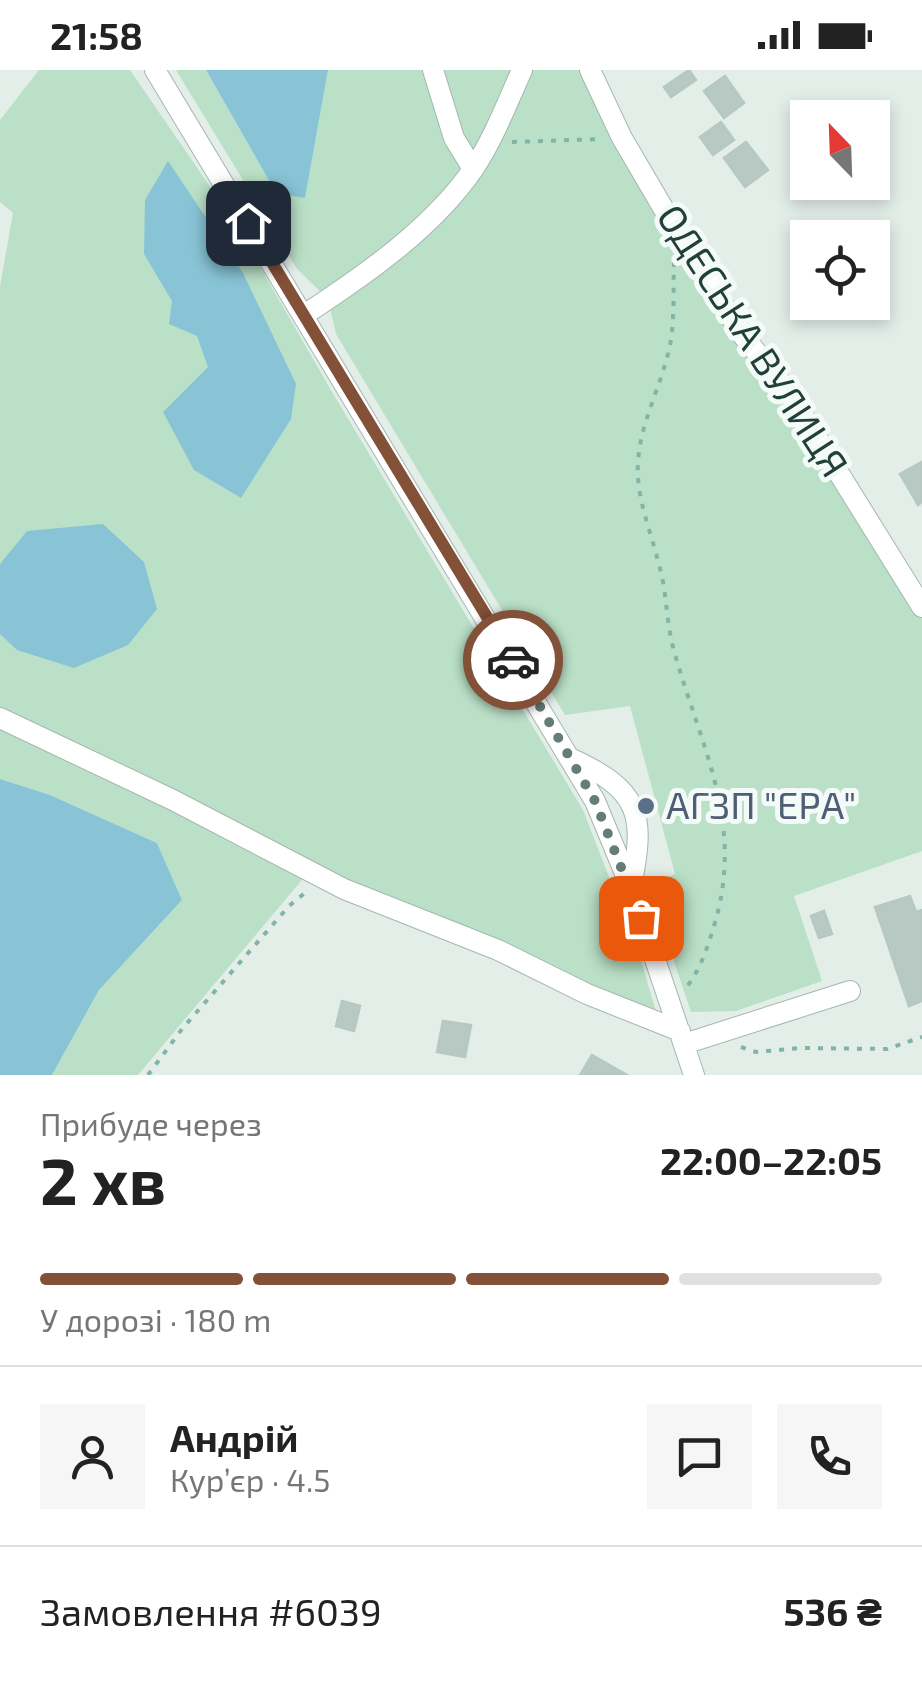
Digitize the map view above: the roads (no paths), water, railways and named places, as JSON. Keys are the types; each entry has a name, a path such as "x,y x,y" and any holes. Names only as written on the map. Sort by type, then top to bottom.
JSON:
{"street":[{"path":"155,70 595,801 631,888 694,1075"},
{"path":"434,70 454,138 474,169"},
{"path":"304,315 417,231 451,199 489,143 522,70"},
{"name":"ОДЕСЬКА ВУЛИЦЯ","path":"590,70 622,138 676,230 741,332 789,393 922,607"},
{"path":"0,718 173,800 321,879 498,950 682,1038 850,991"},
{"path":"570,758 593,768 625,792 637,814 640,845 631,888"}],"water":[{"path":"206,70 328,70 305,198 276,193"},
{"path":"168,161 243,273 296,384 291,419 241,498 194,470 163,412 208,367 197,336 169,324 172,301 144,254 145,200"},
{"path":"103,524 144,562 157,609 128,645 74,668 17,650 0,634 0,564 27,531"},
{"path":"0,779 50,795 157,843 182,900 99,990 52,1075 0,1075"}],"place":[{"name":"АГЗП \"ЕРА\"","path":"646,806"}]}
